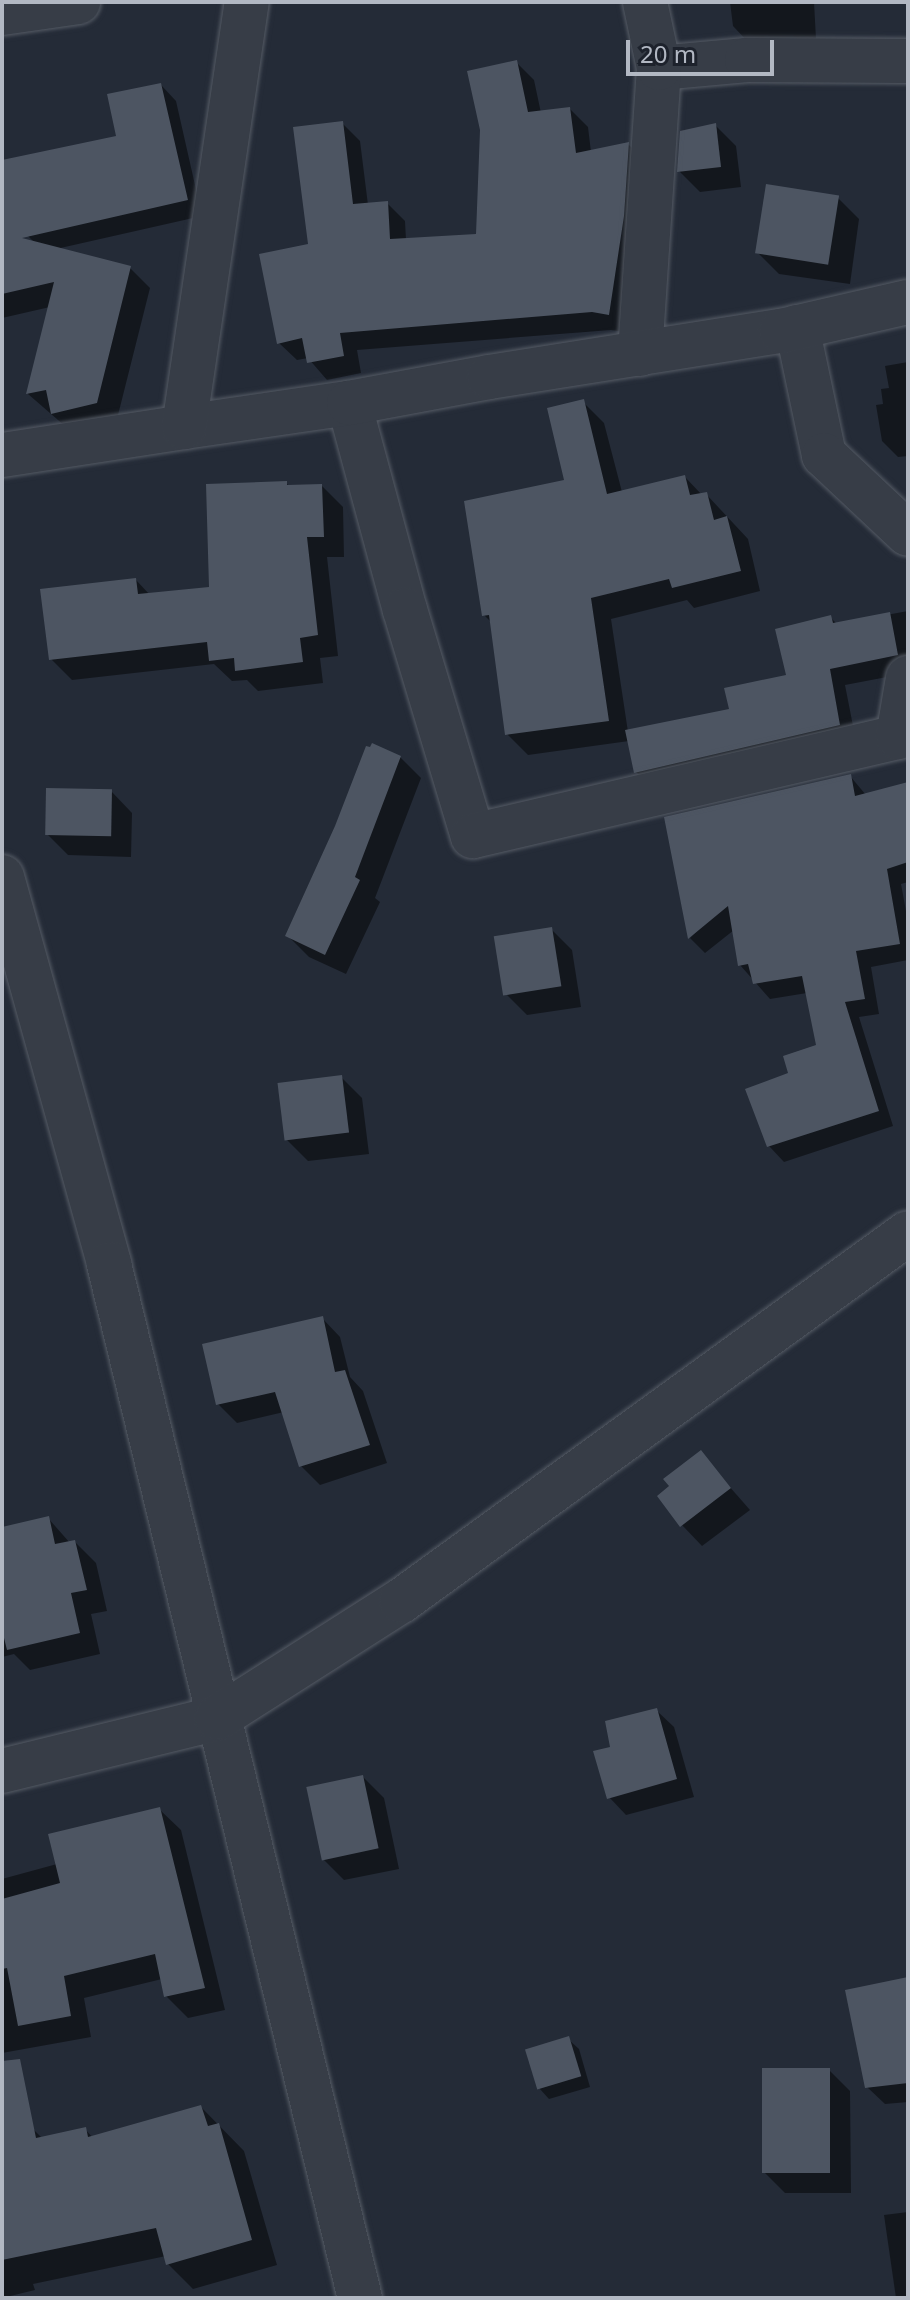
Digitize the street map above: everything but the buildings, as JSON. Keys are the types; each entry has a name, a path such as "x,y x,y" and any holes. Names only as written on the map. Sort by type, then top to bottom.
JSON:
{"street":[{"path":"2,13 78,2"},
{"path":"184,427 247,2"},
{"path":"640,354 659,68 645,2"},
{"path":"659,68 790,59 908,61"},
{"path":"2,455 349,403 640,354 797,327 908,302"},
{"path":"797,327 824,455 908,534"},
{"path":"349,403 405,610 473,836 898,737 908,678"},
{"path":"2,877 109,1264 351,2296"},
{"path":"2,1771 217,1718 401,1601 908,1233"}]}
